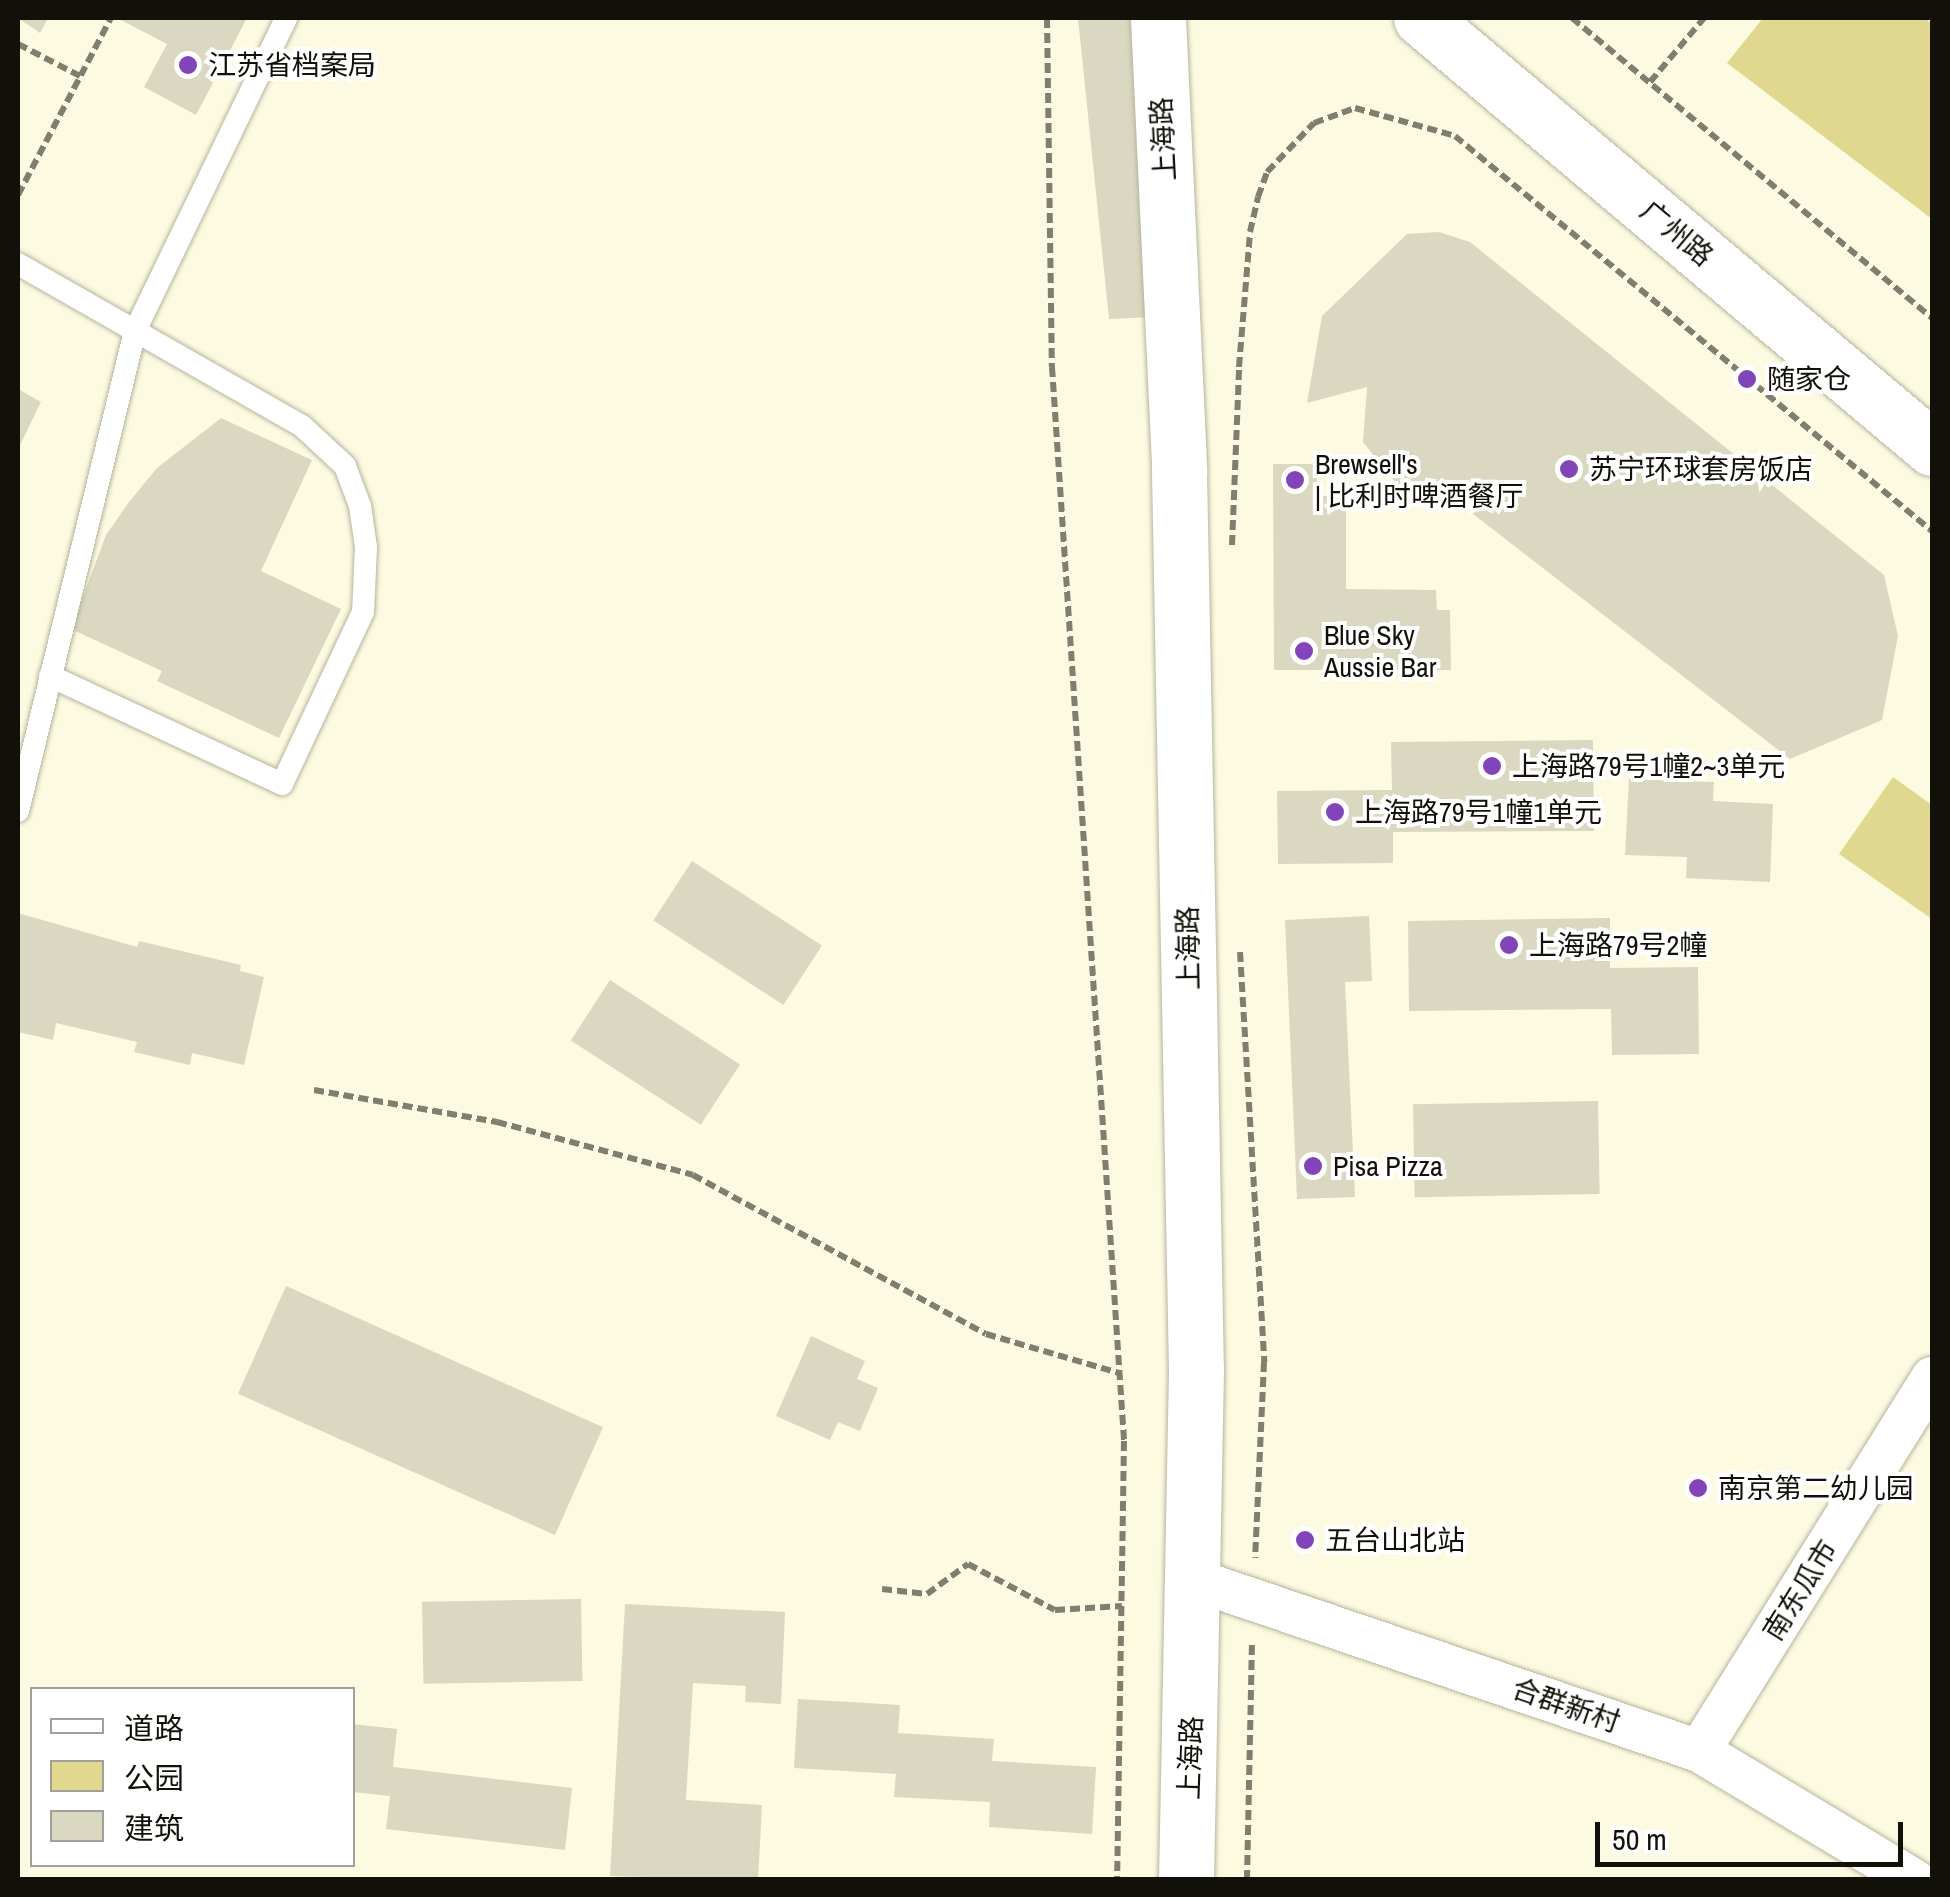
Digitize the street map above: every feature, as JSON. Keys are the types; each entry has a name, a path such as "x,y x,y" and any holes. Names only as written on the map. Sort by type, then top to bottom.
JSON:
{"main road":[{"name":"上海路","path":"1158,18 1180,491 1196,1370 1195,1580 1186,1880"},
{"name":"广州路","path":"1421,18 1932,448"}],"street":[{"name":"南东瓜市","path":"1700,1752 1932,1378"},
{"name":"合群新村","path":"1195,1580 1254,1596 1700,1752 1914,1880"}],"lane":[{"path":"18,810 136,331 286,18"},
{"path":"18,264 302,426 345,466 360,506 364,534 364,612 282,784 50,676"}],"path":[{"path":"18,195 111,18"},
{"path":"1047,18 1052,367 1124,1441 1117,1880"},
{"path":"1572,18 1932,318"},
{"path":"1650,82 1704,18"},
{"path":"18,44 80,76"},
{"path":"1231,564 1240,366 1250,232 1258,197 1267,172 1314,123 1355,108 1456,136 1932,531"},
{"path":"1239,935 1264,1362 1247,1880"},
{"path":"314,1090 497,1122 693,1176 986,1334 1120,1374"},
{"path":"882,1589 927,1594 968,1564 1055,1610 1122,1606"}],"green space":[{"path":"1763,18 1925,18 1932,24 1932,219 1727,63"},
{"path":"1893,777 1932,805 1932,919 1839,854"}],"building":[{"path":"18,18 48,18 40,33"},
{"name":"江苏省档案局","path":"117,18 247,18 196,115 144,87 167,44"},
{"path":"1078,18 1148,18 1193,315 1109,319"},
{"name":"苏宁环球套房饭店","path":"1439,232 1470,242 1884,575 1898,636 1882,720 1790,759 1464,507 1406,496 1363,442 1367,387 1307,403 1322,316 1407,234"},
{"path":"18,389 41,402 18,449"},
{"path":"221,418 312,460 261,571 341,609 279,738 157,681 162,671 71,629 106,535 129,502 157,468"},
{"path":"1273,464 1317,464 1317,496 1346,496 1346,589 1436,590 1437,610 1450,610 1451,670 1274,670"},
{"name":"上海路79号1幢2~3单元","path":"1593,740 1594,831 1393,832 1393,863 1278,864 1277,791 1392,790 1391,742"},
{"path":"1629,779 1714,782 1713,801 1773,804 1770,882 1686,878 1687,857 1625,855"},
{"path":"692,861 822,945 783,1005 653,921"},
{"path":"18,913 137,947 139,941 241,965 240,971 264,977 244,1065 192,1053 190,1065 134,1052 137,1042 56,1023 53,1040 18,1032"},
{"path":"1369,916 1372,981 1345,982 1355,1197 1297,1199 1285,920"},
{"name":"上海路79号2幢","path":"1610,918 1610,968 1698,967 1699,1054 1612,1055 1611,1009 1409,1011 1408,921"},
{"path":"610,980 740,1064 701,1125 571,1040"},
{"path":"1598,1101 1600,1194 1415,1197 1413,1104"},
{"path":"286,1286 603,1427 555,1535 238,1394"},
{"path":"811,1336 865,1361 857,1379 878,1388 860,1431 838,1422 830,1440 776,1416"},
{"path":"581,1599 582,1681 423,1684 422,1602"},
{"path":"625,1604 785,1612 781,1704 745,1702 746,1686 693,1683 686,1800 762,1805 758,1880 610,1876"},
{"path":"798,1699 900,1705 898,1733 994,1739 992,1761 1096,1767 1092,1834 989,1827 990,1802 894,1797 896,1774 794,1768"},
{"path":"355,1724 397,1729 393,1767 572,1788 565,1850 386,1829 390,1796 355,1792"}],"place":[{"name":"江苏省档案局","path":"188,65"},
{"name":"随家仓","path":"1747,379"},
{"name":"苏宁环球套房饭店","path":"1569,469"},
{"name":"Brewsell's | 比利时啤酒餐厅","path":"1295,480"},
{"name":"Blue Sky Aussie Bar","path":"1304,651"},
{"name":"上海路79号1幢2~3单元","path":"1492,766"},
{"name":"上海路79号1幢1单元","path":"1335,812"},
{"name":"上海路79号2幢","path":"1509,945"},
{"name":"Pisa Pizza","path":"1313,1166"},
{"name":"南京第二幼儿园","path":"1698,1488"},
{"name":"五台山北站","path":"1305,1540"}]}
